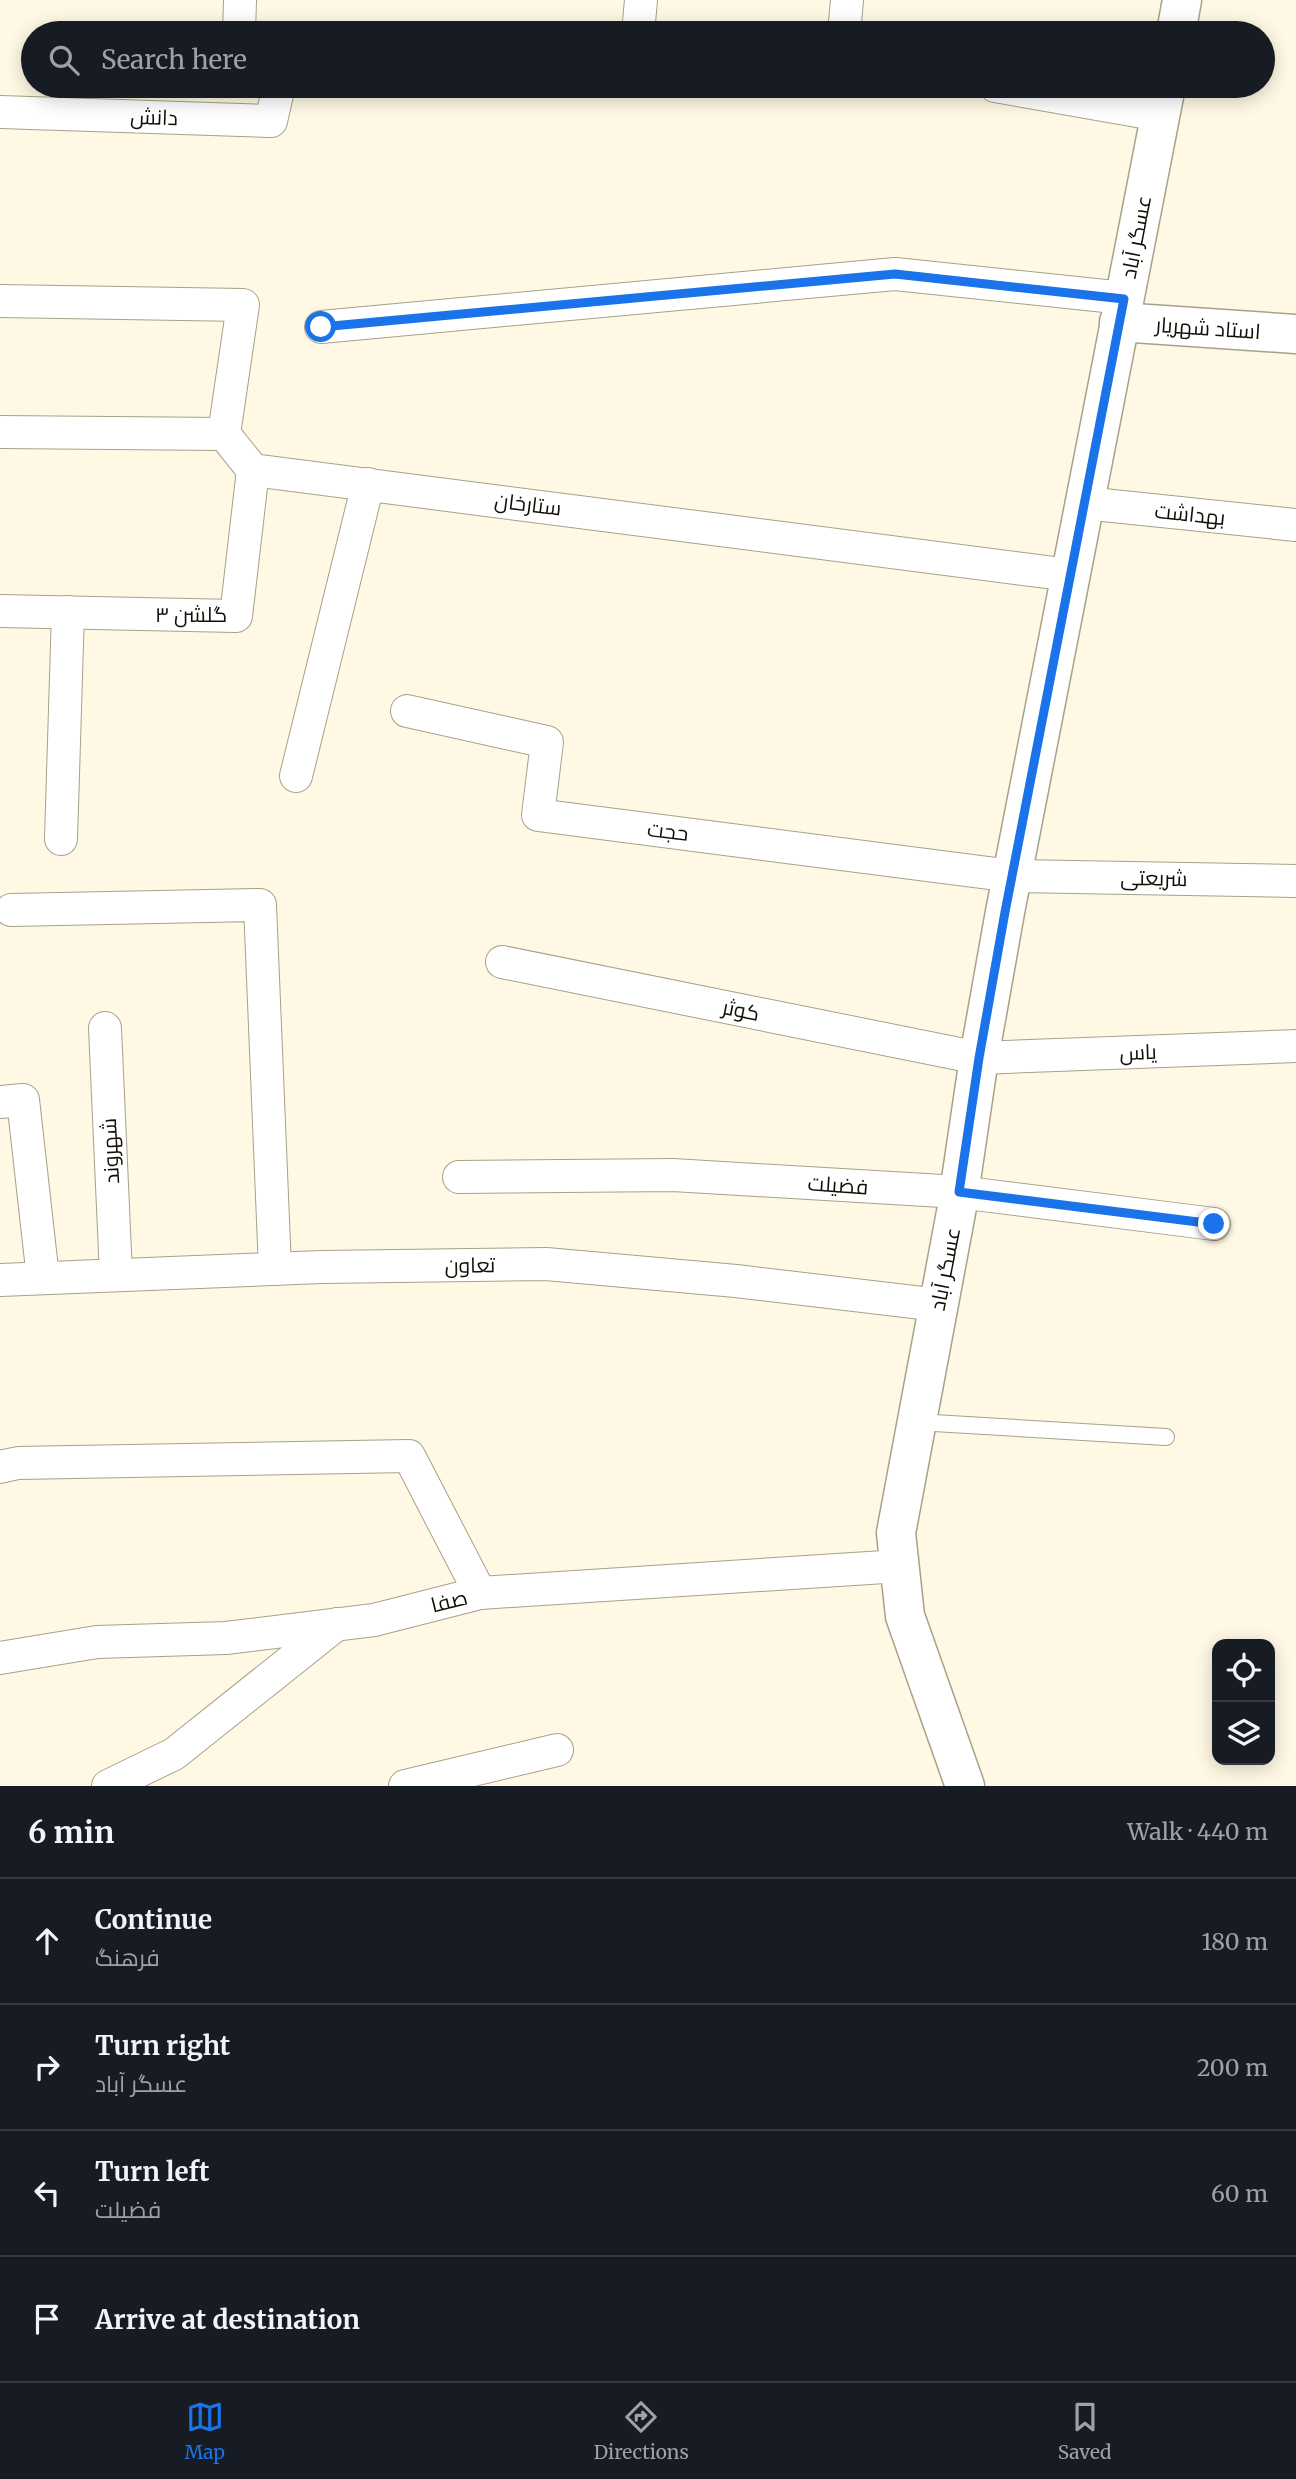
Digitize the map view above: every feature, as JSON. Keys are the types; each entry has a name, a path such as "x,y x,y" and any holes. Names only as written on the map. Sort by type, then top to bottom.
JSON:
{"street":[{"path":"239,21 240,0"},
{"path":"639,21 640,0"},
{"path":"845,21 847,0"},
{"path":"1178,21 1182,0"},
{"name":"دانش","path":"0,112 271,121 276,98"},
{"path":"1129,98 1163,101"},
{"name":"عسگر آباد","path":"965,1786 905,1616 897,1533 959,1192 979,1058 1012,876 1163,101"},
{"path":"321,327 895,274 1122,310"},
{"path":"0,301 243,305 224,434 253,470"},
{"name":"استاد شهریار","path":"1122,310 1296,334"},
{"path":"0,432 224,434"},
{"name":"ستارخان","path":"253,470 1070,575"},
{"name":"گلشن ۳","path":"0,611 236,616 253,470"},
{"path":"296,776 369,484"},
{"name":"بهداشت","path":"1084,503 1296,525"},
{"path":"61,839 68,612"},
{"name":"حجت","path":"407,711 547,742 538,815 1012,876"},
{"name":"شریعتی","path":"1012,876 1296,881"},
{"path":"11,910 260,905 275,1269"},
{"name":"کوثر","path":"502,962 979,1058"},
{"name":"شهروند","path":"104,1028 116,1275"},
{"name":"یاس","path":"979,1058 1296,1046"},
{"path":"0,1102 23,1100 43,1278"},
{"name":"فضیلت","path":"459,1177 673,1175 959,1192 1214,1224"},
{"name":"تعاون","path":"0,1280 275,1269 546,1264 939,1305"},
{"path":"0,1467 19,1463 410,1456 480,1593"},
{"name":"صفا","path":"0,1658 97,1642 226,1638 374,1620 480,1593 900,1566"},
{"path":"108,1786 174,1754 337,1624"},
{"path":"405,1786 557,1750"}],"lane":[{"path":"917,1422 1166,1437"}],"route":[{"path":"321,327 895,274 1124,299 1005,912 959,1192 1214,1224"}]}
